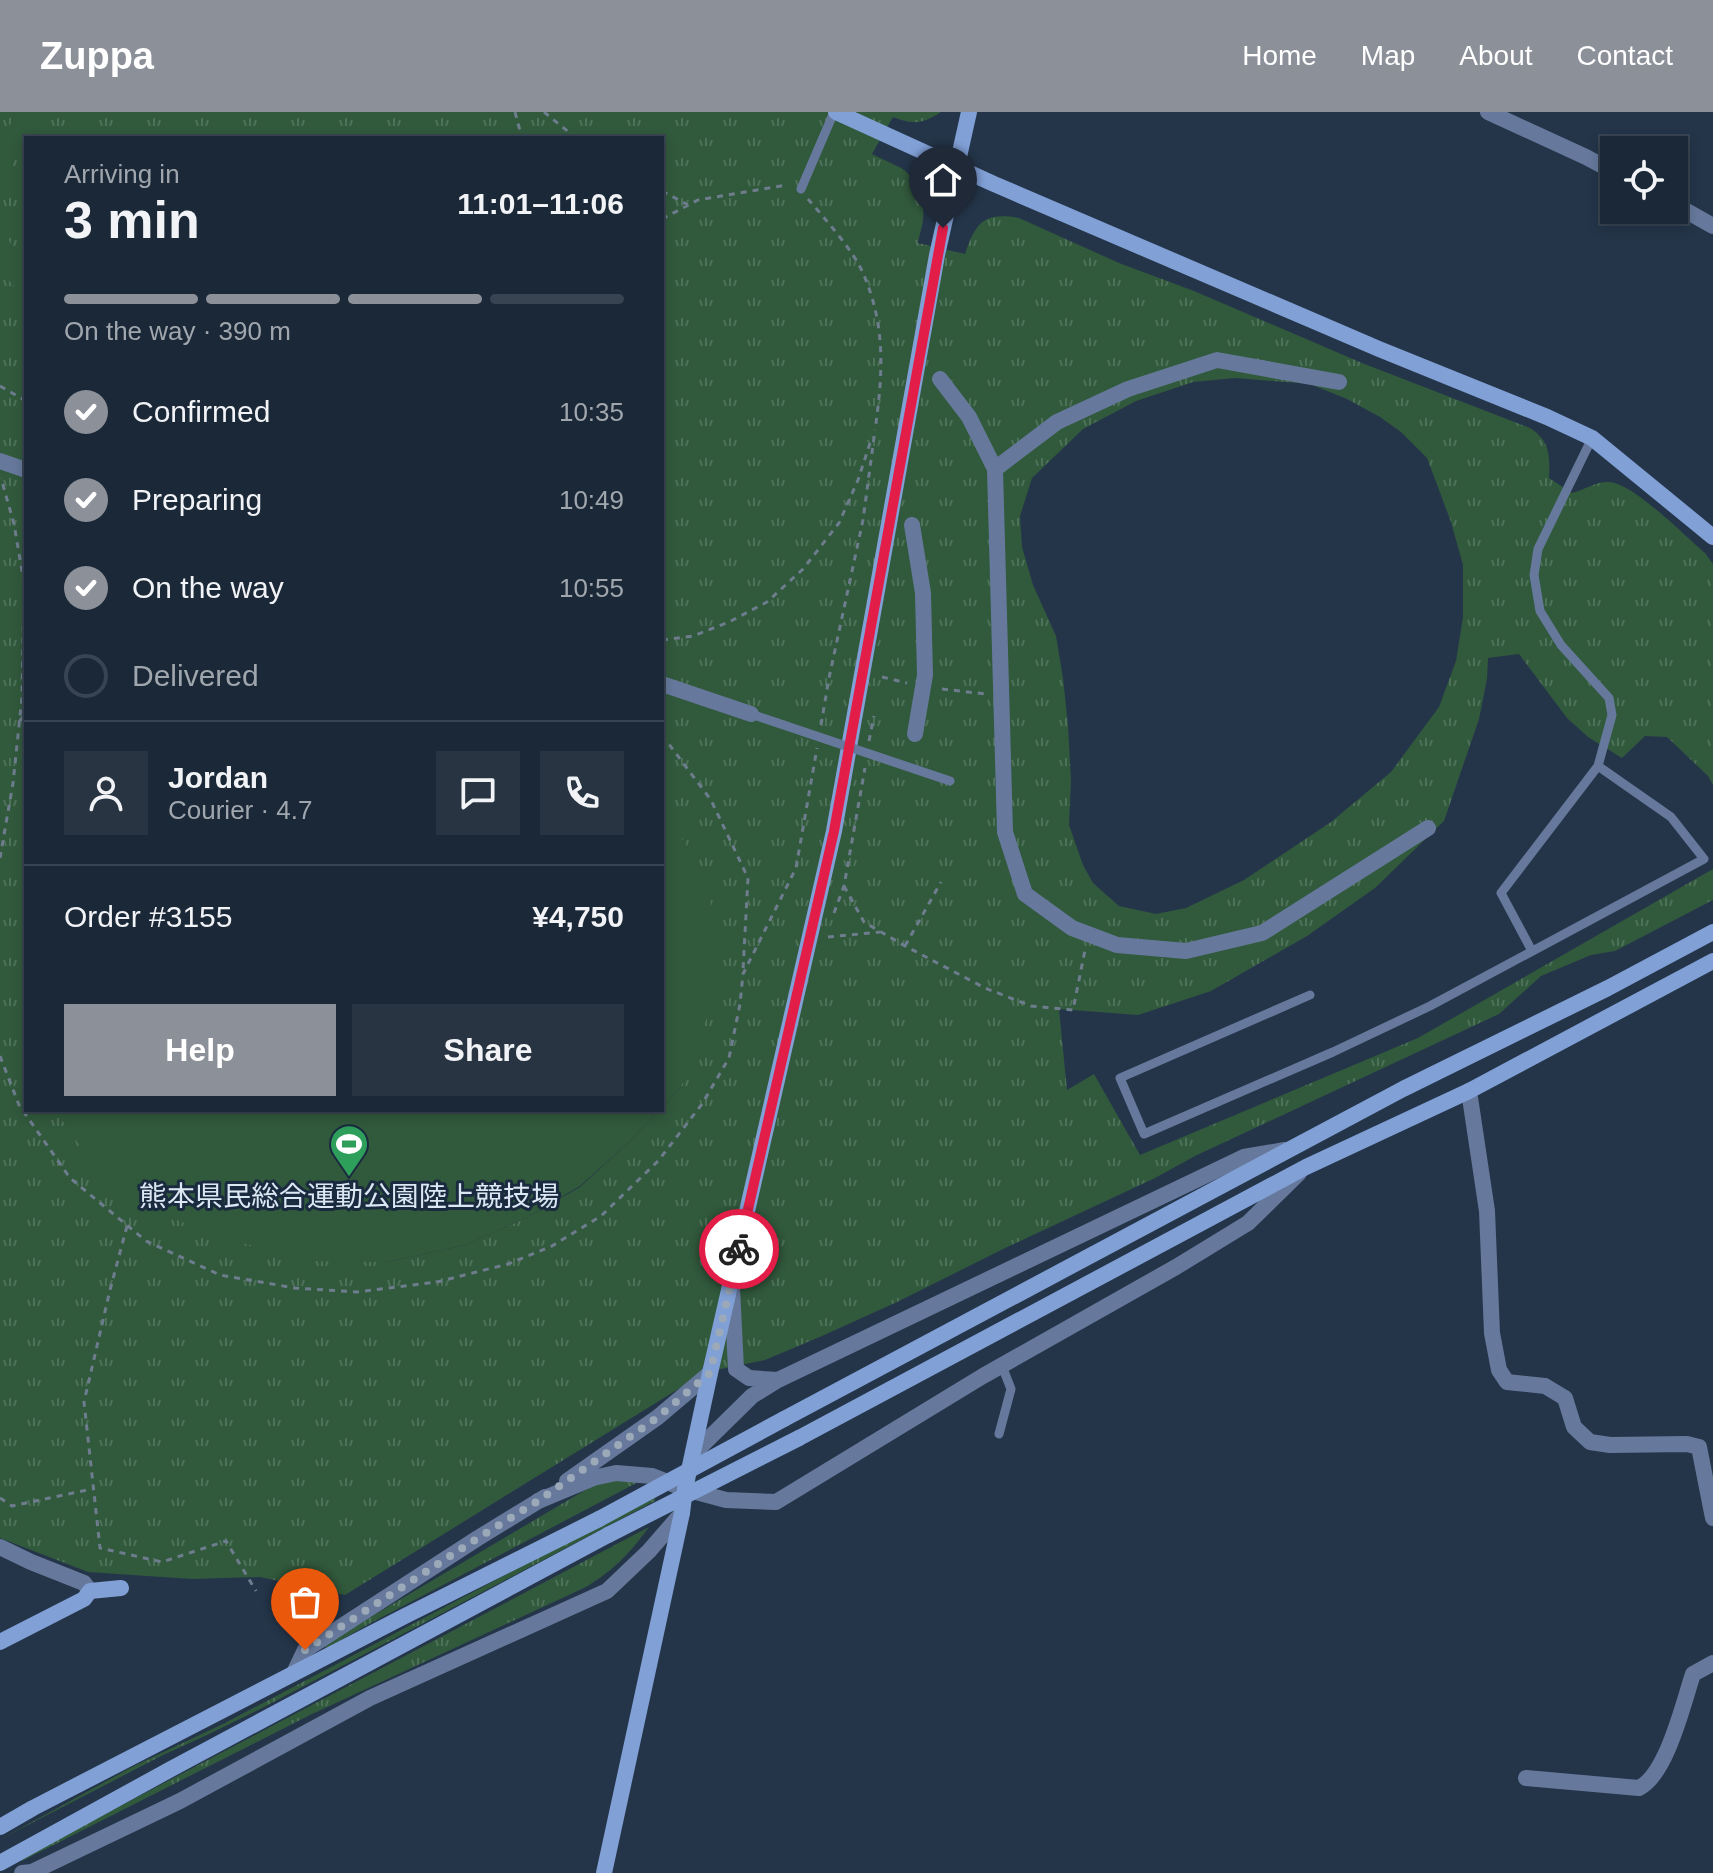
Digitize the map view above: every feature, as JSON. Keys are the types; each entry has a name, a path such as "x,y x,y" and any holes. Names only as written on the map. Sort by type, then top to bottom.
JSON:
{"street":[{"path":"835,112 956,168 1592,438 1713,537"},
{"path":"604,1873 710,1373 834,831 937,255 969,112"},
{"path":"1488,112 1600,164"},
{"path":"1688,212 1713,226"},
{"path":"995,469 1057,422 1128,389 1217,360 1339,382"},
{"path":"940,379 969,417 995,469 1005,832 1025,894 1072,928 1117,945 1186,951 1262,933 1428,828"},
{"path":"0,461 24,469"},
{"path":"912,525 923,593 925,675 915,734"},
{"path":"664,685 751,714"},
{"path":"0,1827 294,1673 599,1519 1403,1089 1608,988 1713,932"},
{"path":"0,1863 608,1535 799,1438 1306,1167 1469,1091 1713,961"},
{"path":"1469,1091 1487,1211 1492,1333 1499,1370 1507,1382 1545,1386 1565,1398 1574,1427 1590,1442 1610,1445 1687,1444 1699,1447 1713,1518"},
{"path":"693,1454 752,1396 778,1380 1244,1157 1293,1148"},
{"path":"538,1501 593,1478 616,1473 652,1476 726,1500 776,1502 1248,1223 1306,1167"},
{"path":"732,1279 736,1369 749,1378 778,1380"},
{"path":"294,1673 305,1650 538,1501 658,1417 710,1373"},
{"path":"22,1873 32,1872 180,1801 370,1698 607,1591 649,1551 682,1513"},
{"path":"0,1547 84,1583 90,1591"},
{"path":"0,1642 84,1599 90,1591 121,1588"},
{"path":"1526,1778 1639,1788 1648,1783 1668,1749 1693,1674 1713,1663"}],"lane":[{"path":"801,189 835,112"},
{"path":"1532,951 1501,893 1598,766 1612,715 1609,698 1561,645 1540,611 1534,575 1538,549 1592,438"},
{"path":"751,714 950,781"},
{"path":"1310,995 1120,1078 1144,1134 1347,1046 1430,1006 1704,859 1671,817 1598,766"},
{"path":"999,1434 1011,1389 1002,1366"}],"path":[{"path":"515,112 522,136"},
{"path":"544,112 574,136"},
{"path":"664,218 698,200 790,184 801,189 863,271 880,324 881,383 863,520 829,678 796,868 743,974"},
{"path":"664,192 688,205"},
{"path":"0,386 24,400"},
{"path":"664,640 693,636 729,622 767,602 803,569 839,523 875,430"},
{"path":"0,475 14,524 24,583 22,697 13,783 0,858"},
{"path":"882,677 923,687 1001,695"},
{"path":"19,722 24,716"},
{"path":"0,1056 19,1105 70,1178 146,1241 220,1275 295,1288 357,1292 437,1282 508,1264 552,1246 601,1216 658,1161 702,1104 729,1058 740,1004 748,878 711,800 664,738"},
{"path":"905,946 941,882"},
{"path":"844,886 864,922 985,988 1031,1006 1073,1010 1085,950"},
{"path":"826,937 880,932"},
{"path":"127,1226 84,1402 100,1548 162,1562 226,1541 256,1591"},
{"path":"0,1498 12,1506 92,1489"}],"green space":[{"path":"0,112 941,112 918,122 893,117 872,154 901,168 916,183 923,211 918,243 965,254 973,234 989,218 1019,218 1119,263 1194,291 1362,363 1530,428 1545,443 1549,478 1572,493 1609,482 1631,491 1705,553 1713,564 1713,785 1708,776 1667,737 1645,736 1622,758 1588,737 1567,718 1519,654 1488,658 1479,719 1444,821 1375,888 1307,936 1211,991 1138,1015 1059,1009 1067,1090 1094,1074 1140,1155 1418,1038 1713,869 1713,900 1615,951 1591,955 1541,976 1499,1014 1195,1156 897,1302 765,1360 706,1372 345,1595 260,1577 192,1579 88,1572 0,1538","holes":["1235,378 1310,384 1380,417 1401,432 1427,458 1463,565 1463,617 1456,661 1439,707 1391,772 1331,822 1244,880 1186,908 1156,914 1119,906 1093,883 1069,825 1071,781 1068,725 1056,636 1033,585 1022,547 1020,516 1032,478 1083,429 1136,401 1193,382"]},
{"path":"21,112 56,112 43,120 28,136 24,136 4,189 2,221 10,243 24,262 24,293 0,268 0,136"},
{"path":"664,810 693,856 710,898 715,942 712,1004 681,1087 664,1105"},
{"name":"熊本県民総合運動公園陸上競技場","path":"56,1112 657,1112 580,1186 526,1218 465,1245 387,1262 310,1261 220,1237 150,1209 96,1169"},
{"path":"610,1479 642,1480 324,1647 592,1486"},
{"path":"655,1496 655,1501 266,1706 163,1755 1,1839 134,1766 223,1724"},
{"path":"649,1527 621,1560 586,1587 310,1715 22,1861 22,1858"}],"way so far":[{"path":"305,1650 538,1501 658,1417 710,1373 739,1249"}],"place":[{"name":"熊本県民総合運動公園陸上競技場","path":"349,1178"}],"route":[{"path":"739,1249 834,831 943,228"}]}
